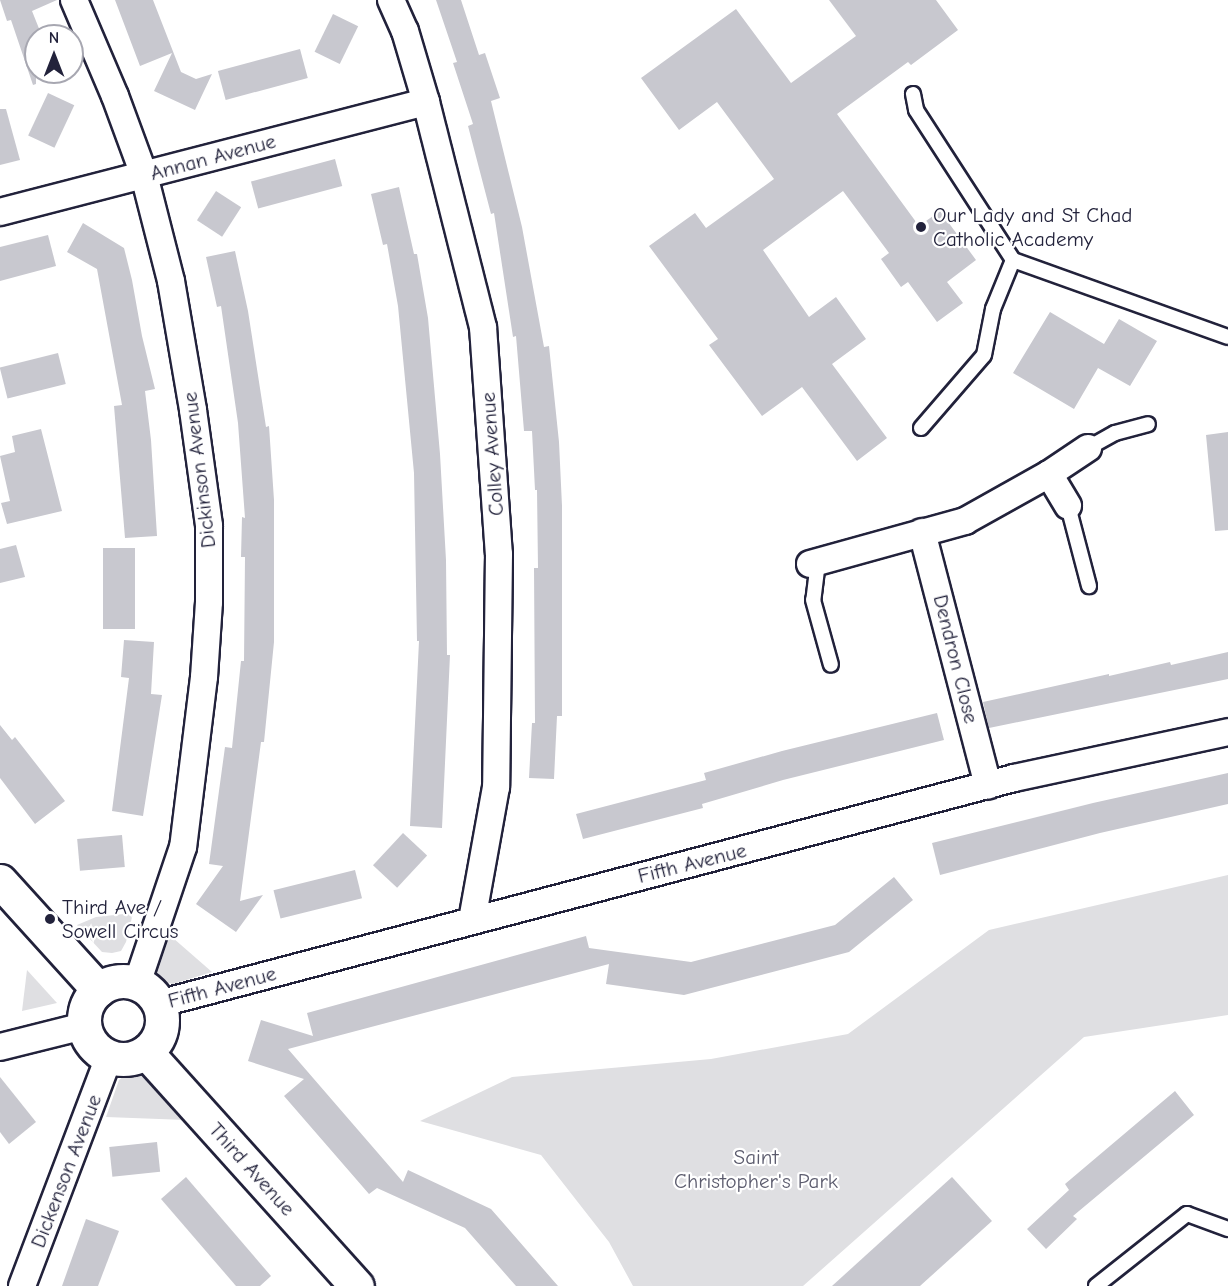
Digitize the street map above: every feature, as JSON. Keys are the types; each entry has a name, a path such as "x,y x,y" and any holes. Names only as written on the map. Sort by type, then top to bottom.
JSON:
{"street":[{"name":"Dickinson Avenue","path":"74,0 115,96 144,175 171,281 194,410 209,526 209,602 204,677 183,847 147,994"},
{"name":"Colley Avenue","path":"390,0 405,31 426,102 483,327 499,554 496,787 472,920"},
{"name":"Annan Avenue","path":"0,212 426,102"},
{"path":"814,563 965,521 1049,474 1088,448"},
{"path":"1049,474 1068,506"},
{"name":"Dendron Close","path":"922,532 988,786"},
{"name":"Fifth Avenue","path":"147,994 472,920 1014,778 1228,732"},
{"path":"0,881 99,990"},
{"path":"117,982 147,994 162,1017 161,1030 155,1042 146,1052 122,1059 109,1057 93,1045 84,1026 87,1006 99,990 117,982"},
{"path":"0,1047 84,1026"},
{"name":"Third Avenue","path":"146,1052 350,1283"},
{"name":"Dickenson Avenue","path":"22,1286 109,1057"}],"lane":[{"path":"913,94 916,110 1013,260 1228,337"},
{"path":"921,428 984,355 993,309 1013,260"},
{"path":"1088,448 1115,433 1148,424"},
{"path":"1068,506 1089,586"},
{"path":"814,563 813,600 831,665"},
{"path":"1096,1286 1186,1214 1228,1229"}],"green space":[{"name":"Saint Christopher's Park","path":"1228,875 1228,1015 1084,1037 803,1286 633,1286 609,1242 541,1155 420,1121 512,1077 711,1059 848,1034 989,930"},
{"path":"133,913 126,942 121,951 112,953 102,952 77,925 96,917"},
{"path":"165,931 212,972 173,984 153,979 151,972"},
{"path":"27,970 57,1003 22,1011"},
{"path":"128,1073 141,1073 154,1081 186,1120 106,1117 119,1080"}],"building":[{"path":"0,0 57,0 32,11 37,24 24,24 24,58 11,20 7,21"},
{"path":"115,0 153,0 181,72 196,79 212,74 195,110 154,91 172,53 140,66"},
{"path":"436,0 461,0 479,55 485,53 500,98 491,101 522,227 544,347 549,346 559,442 562,506 562,716 557,716 554,779 529,778 532,723 535,723 534,568 538,568 537,490 535,490 532,431 524,431 516,336 513,337 494,213 491,214 468,126 473,124 453,63 457,62"},
{"path":"829,0 936,0 958,30 911,65 908,62 837,114 919,226 940,211 976,260 947,282 963,303 937,322 908,282 901,287 881,259 889,253 843,191 763,250 809,317 836,297 866,339 832,364 887,438 857,461 802,387 762,416 709,345 718,339 649,246 695,213 706,228 774,179 717,102 679,130 641,78 736,9 791,83 856,36"},
{"path":"333,14 358,26 340,64 315,52"},
{"path":"300,49 308,78 226,100 218,71"},
{"path":"48,93 74,105 54,148 28,136"},
{"path":"0,109 6,109 20,160 0,165"},
{"path":"335,159 342,186 258,209 251,182"},
{"path":"399,187 414,254 417,254 428,318 440,454 446,560 447,655 450,655 442,828 410,826 419,641 417,641 414,473 398,306 387,244 383,245 371,194"},
{"path":"216,191 241,207 222,237 197,220"},
{"path":"83,223 124,248 132,280 155,389 145,391 151,440 157,536 125,538 114,406 122,405 97,269 67,252"},
{"path":"48,235 56,266 0,281 0,247"},
{"path":"235,251 248,311 266,427 269,426 274,500 274,642 264,742 261,742 240,901 263,895 236,932 196,904 223,866 209,864 225,747 232,748 241,661 244,661 245,557 241,557 242,517 245,518 238,423 221,306 217,307 206,257"},
{"path":"1050,312 1104,344 1119,319 1157,341 1130,386 1098,368 1074,409 1013,373"},
{"path":"58,353 66,384 8,399 0,367"},
{"path":"41,429 62,511 7,524 1,503 10,501 0,456 15,452 12,436"},
{"path":"1228,432 1228,530 1215,531 1206,435"},
{"path":"16,545 25,577 0,583 0,549"},
{"path":"103,548 135,548 135,629 103,629"},
{"path":"124,640 154,642 151,694 162,695 143,816 112,811 129,678 121,677"},
{"path":"1228,652 1228,679 989,728 983,702 1109,674 1109,676 1170,662 1171,665"},
{"path":"937,713 944,740 783,780 702,804 703,808 583,839 576,814 706,780 704,773 782,751"},
{"path":"0,725 12,740 15,737 65,801 35,824 0,778"},
{"path":"1228,773 1228,804 1100,833 940,875 932,843 1093,803"},
{"path":"403,833 427,856 397,888 373,865"},
{"path":"122,835 125,867 80,871 77,839"},
{"path":"355,870 362,898 281,918 273,890"},
{"path":"894,877 913,900 849,952 684,995 606,984 609,964 288,1049 403,1182 408,1170 491,1209 558,1286 516,1286 465,1228 377,1188 369,1194 284,1096 304,1079 248,1061 261,1020 313,1036 307,1013 586,936 589,948 691,962 835,925"},
{"path":"0,1077 36,1122 9,1144 0,1132"},
{"path":"1175,1091 1194,1115 1073,1216 1077,1219 1046,1249 1027,1229 1069,1190 1065,1184"},
{"path":"157,1142 160,1172 112,1177 109,1147"},
{"path":"186,1177 271,1276 260,1286 236,1286 161,1199"},
{"path":"952,1177 992,1221 920,1286 832,1286"},
{"path":"86,1219 119,1231 98,1286 62,1286"}],"place":[{"name":"Our Lady and St Chad Catholic Academy","path":"921,227"},
{"name":"Third Ave / Sowell Circus","path":"50,919"}]}
